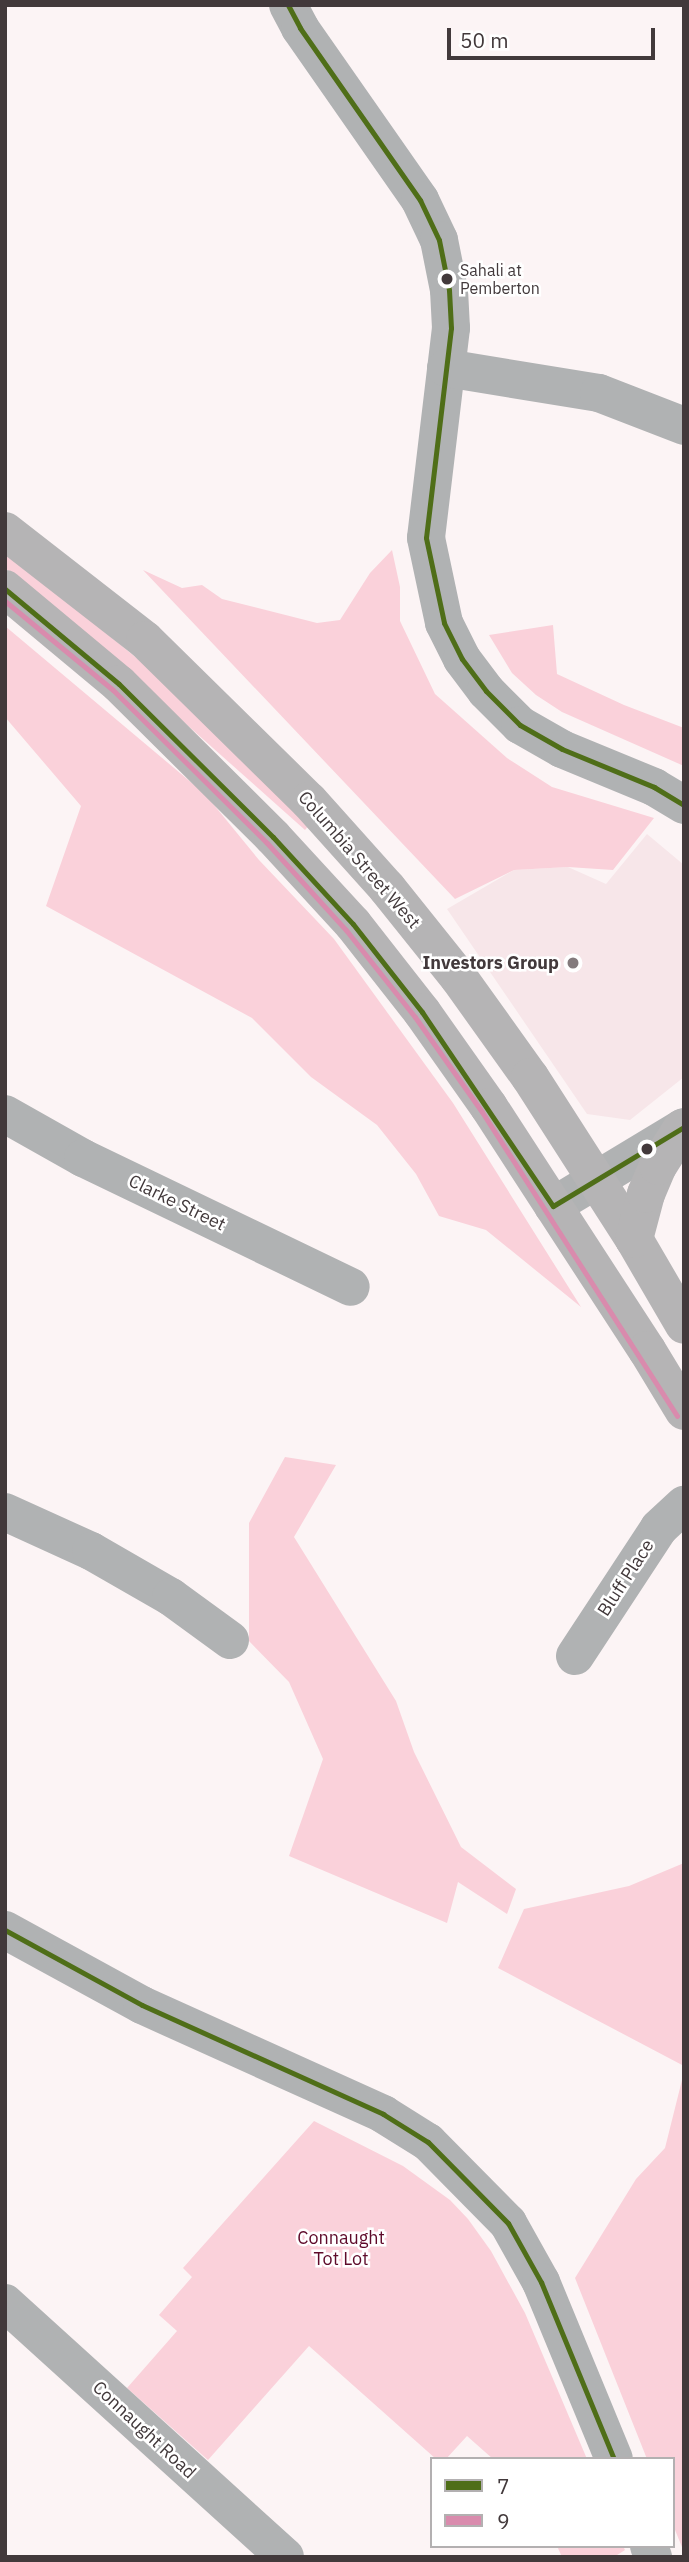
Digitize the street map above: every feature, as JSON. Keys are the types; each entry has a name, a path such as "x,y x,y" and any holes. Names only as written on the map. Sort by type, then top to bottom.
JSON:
{"main road":[{"name":"Columbia Street West","path":"5,531 145,640 309,801 459,978 530,1077 634,1238 684,1325"},
{"path":"5,589 119,684 273,837 353,924 422,1012 553,1206 684,1412"},
{"path":"634,1238 646,1194 658,1166 683,1127"}],"street":[{"path":"288,5 300,28 420,200 439,240 449,290 451,328 426,538 444,623 462,659 486,691 520,725 562,749 654,788 684,806"},
{"path":"446,368 599,393 684,426"},
{"name":"Clarke Street","path":"5,1114 83,1158 351,1287"},
{"path":"553,1206 683,1127"},
{"name":"Bluff Place","path":"575,1656 659,1528 684,1505"},
{"path":"5,1512 91,1550 171,1597 230,1640"},
{"path":"5,1930 142,2005 383,2115 428,2142 508,2223 541,2282 613,2457"},
{"name":"Connaught Road","path":"5,2303 285,2557"}],"shaded area":[{"path":"647,834 684,865 684,1077 630,1120 587,1114 447,909 514,870 568,867 606,884"}],"green space":[{"path":"5,550 167,683 310,824 305,830 48,601 5,568"},
{"path":"392,550 400,587 400,621 435,694 507,758 552,787 654,818 613,870 568,867 514,870 455,899 143,570 182,588 202,585 222,599 317,623 340,620 370,573"},
{"path":"553,625 557,674 624,705 684,728 684,766 562,712 536,695 512,673 489,635"},
{"path":"5,626 205,794 259,860 334,939 453,1103 581,1307 486,1230 439,1216 416,1174 377,1125 311,1077 252,1018 46,906 81,806 5,717"},
{"path":"285,1457 336,1465 294,1537 396,1701 414,1752 461,1847 516,1889 507,1914 458,1882 447,1923 289,1856 323,1759 289,1682 249,1641 249,1523"},
{"path":"684,1863 684,2066 498,1968 524,1909 629,1886"},
{"path":"684,2072 684,2552 675,2530 675,2457 646,2457 575,2278 636,2179 665,2148"},
{"name":"Connaught Tot Lot","path":"314,2121 403,2166 450,2200 468,2219 491,2251 525,2313 586,2457 491,2457 467,2436 448,2457 434,2457 309,2346 208,2460 127,2388 177,2331 159,2315 192,2277 183,2268"},
{"path":"558,2548 625,2550 614,2557 562,2557"}],"transit line":[{"name":"7","path":"288,5 300,28 420,200 439,240 449,290 451,328 426,538 444,623 462,659 486,691 520,725 562,749 654,787 684,805"},
{"name":"7","path":"5,589 119,684 273,837 353,924 422,1012 553,1206 684,1127"},
{"name":"9","path":"5,601 113,690 267,843 346,930 415,1017 482,1112 677,1416"},
{"name":"7","path":"5,1930 142,2005 383,2114 428,2142 508,2223 541,2282 613,2457"}],"place":[{"name":"Sahali at Pemberton","path":"447,279"},
{"name":"Investors Group","path":"573,963"}]}
